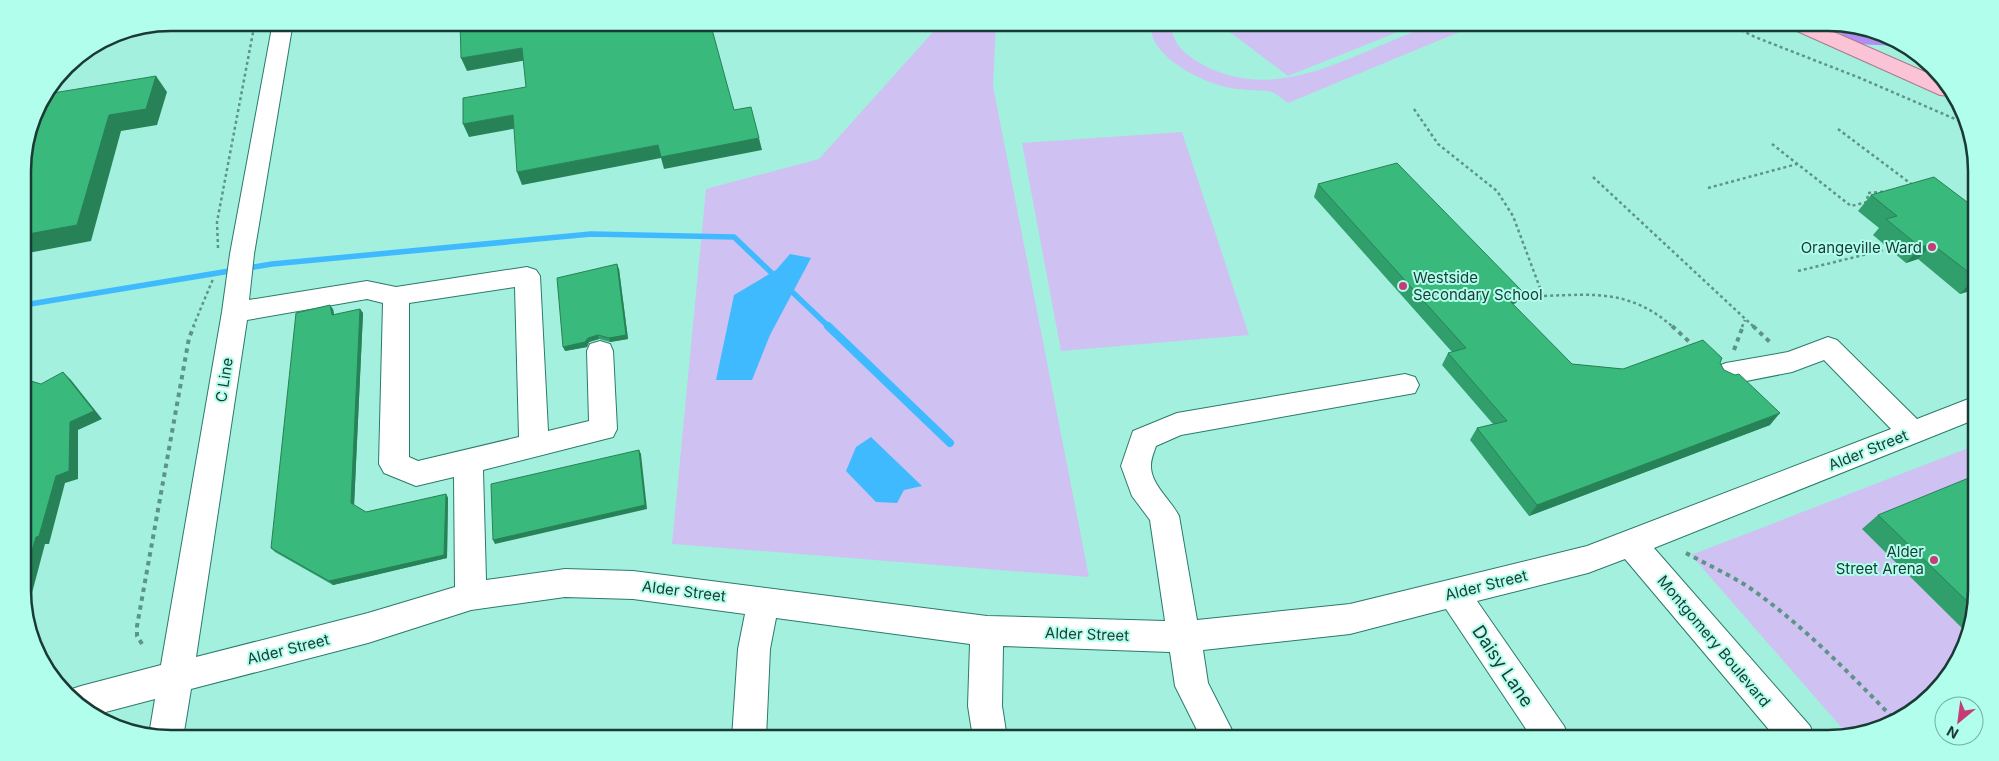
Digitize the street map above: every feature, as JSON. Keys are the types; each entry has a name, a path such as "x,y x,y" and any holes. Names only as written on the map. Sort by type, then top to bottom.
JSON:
{"main road":[{"path":"1814,31 1938,86"}],"street":[{"name":"C Line","path":"167,730 235,312 232,273 281,31"},
{"path":"235,312 367,290 396,296 527,276 534,446"},
{"path":"396,296 394,464 416,474 603,429 600,351"},
{"path":"1726,374 1792,362 1828,347 1912,432"},
{"path":"1215,729 1192,686 1164,516 1142,487 1136,466 1143,439 1177,424 1405,385"},
{"name":"Alder Street","path":"86,701 368,628 471,596 555,584 633,585 987,631 1183,637 1350,619 1588,559 1968,410"},
{"path":"468,462 471,596"},
{"name":"Montgomery Boulevard","path":"1631,543 1790,729"},
{"name":"Daisy Lane","path":"1454,593 1546,729"},
{"path":"749,730 754,649 763,601"},
{"path":"987,631 985,706 989,730"}],"path":[{"path":"218,249 217,222 253,31"},
{"path":"1744,31 1958,120"},
{"path":"1414,109 1438,144 1497,191 1513,216 1543,296 1583,295 1622,298 1650,309 1726,374 1745,320"},
{"path":"1838,129 1920,190"},
{"path":"1772,144 1851,206 1867,202 1868,193 1883,190 1898,192"},
{"path":"1708,188 1797,164"},
{"path":"1593,177 1792,362"},
{"path":"1907,189 1916,187"},
{"path":"1798,271 1888,250"},
{"path":"142,644 137,636 137,626 189,338 232,273"},
{"path":"1686,554 1745,585 1766,600 1826,649 1890,715"}],"shaded area":[{"path":"934,31 996,31 993,86 1089,577 672,544 706,189 819,159"},
{"path":"1152,31 1172,31 1176,42 1188,55 1200,63 1226,74 1252,79 1278,79 1329,67 1414,31 1462,31 1288,103 1272,92 1226,87 1190,73 1166,56 1157,46"},
{"path":"1229,31 1400,31 1288,76"},
{"path":"1838,32 1855,34 1889,46 1855,44"},
{"path":"1182,132 1249,335 1061,351 1022,143"},
{"path":"1968,448 1968,590 1965,617 1960,635 1944,668 1933,682 1913,701 1882,719 1855,727 1842,728 1691,555"}],"water":[{"path":"790,254 811,258 770,335 752,380 716,380 734,295 776,270"},
{"path":"871,437 922,486 904,490 897,503 876,502 846,471 856,447"}],"building":[{"path":"460,31 712,31 734,110 751,107 759,138 661,157 658,145 517,172 513,115 463,124 463,98 526,87 522,48 461,58"},
{"path":"156,76 146,109 109,115 77,225 32,233 32,153 42,117 56,93"},
{"path":"1397,163 1522,291 1505,296 1572,364 1623,369 1703,340 1722,358 1720,363 1724,370 1735,375 1739,374 1780,413 1537,505 1477,428 1507,421 1448,353 1466,348 1318,184"},
{"path":"1934,177 1968,203 1968,272 1932,244 1920,247 1886,219 1897,216 1871,195"},
{"path":"617,264 626,335 609,338 598,335 588,338 585,342 563,347 557,278"},
{"path":"330,305 332,315 360,309 351,503 366,512 446,494 444,555 329,581 271,548 296,313"},
{"path":"63,372 94,411 70,422 69,471 56,476 39,536 36,537 31,554 31,381 41,384"},
{"path":"639,450 645,505 493,540 491,484"},
{"path":"1968,478 1967,601 1878,515"}],"waterway":[{"path":"32,304 272,264 591,234 734,237 778,279"},
{"path":"786,286 829,327"},
{"path":"828,326 950,443"}],"place":[{"name":"Orangeville Ward","path":"1932,247"},
{"name":"Westside Secondary School","path":"1403,286"},
{"name":"Alder Street Arena","path":"1934,560"}]}
